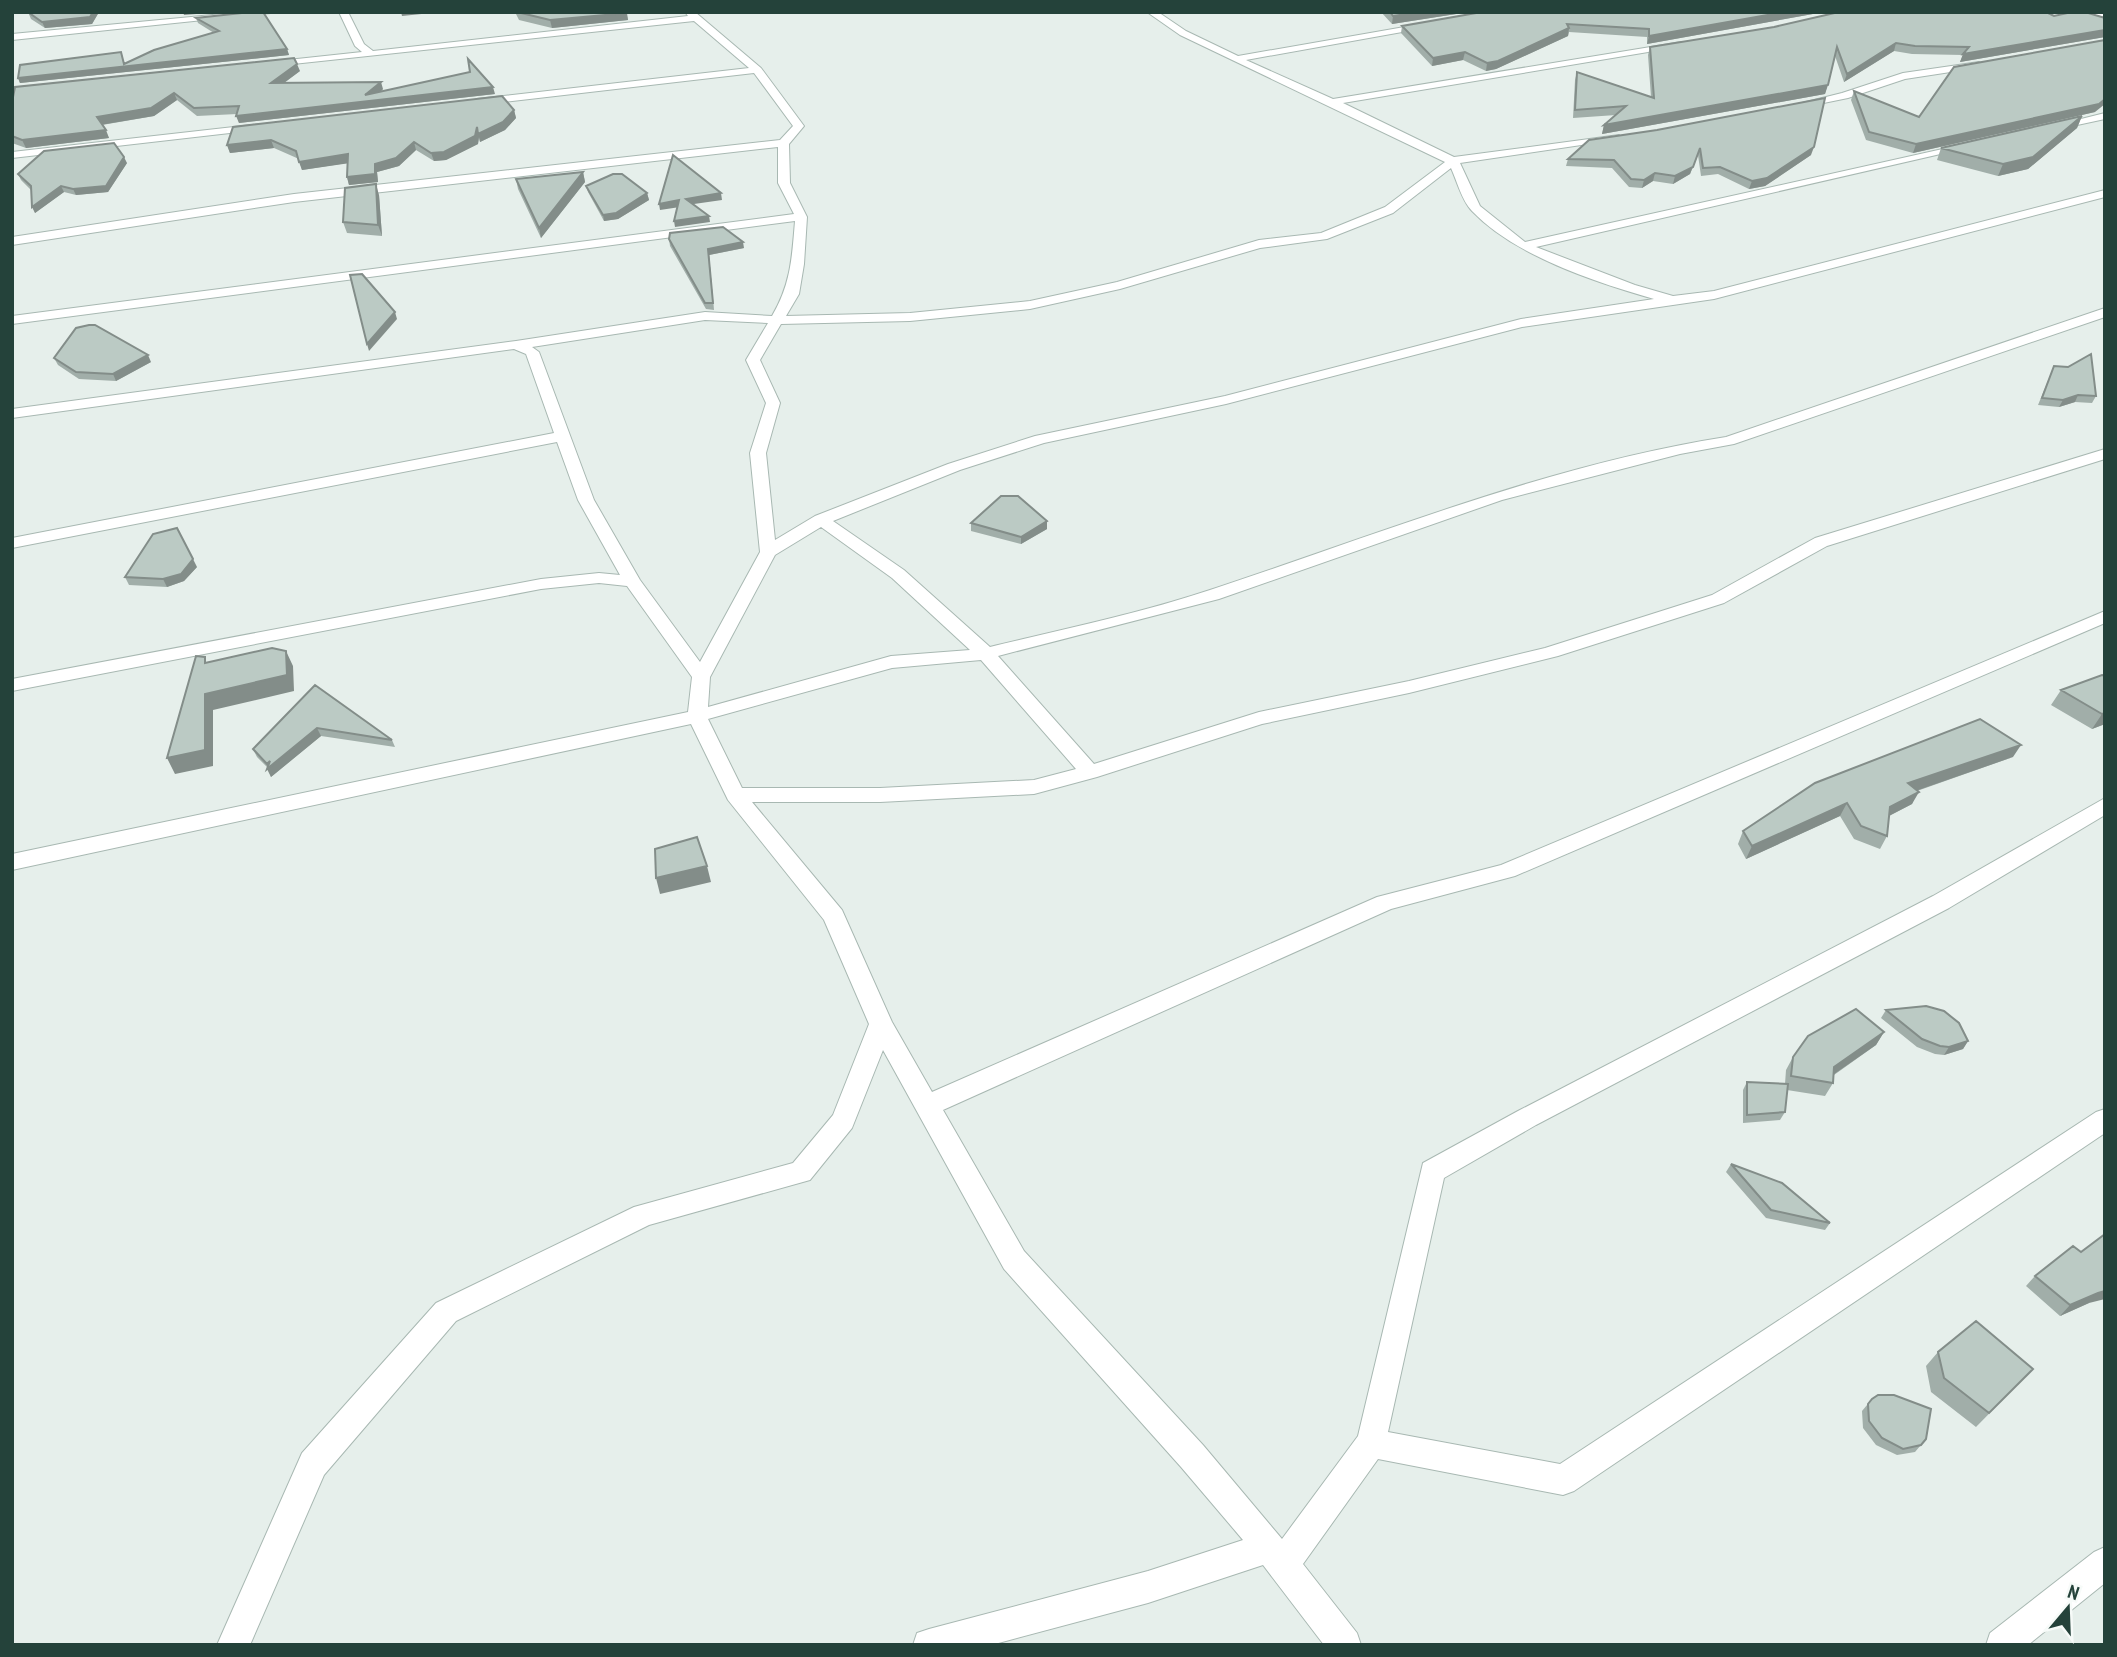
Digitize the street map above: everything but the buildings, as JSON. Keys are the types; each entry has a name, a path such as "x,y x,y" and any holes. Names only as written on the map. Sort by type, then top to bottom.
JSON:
{"street":[{"path":"12,37 276,12"},
{"path":"343,12 360,46 371,54"},
{"path":"1151,12 1183,33 1274,78 1332,102 1454,161 1475,208 1523,246 1630,288 1673,300"},
{"path":"2094,12 2105,14"},
{"path":"12,241 295,198 783,143 799,126 757,70 692,15 252,66"},
{"path":"1238,59 1381,31 1445,22"},
{"path":"1332,102 1691,42"},
{"path":"1791,106 1844,96 1903,76 1996,63"},
{"path":"467,103 757,70"},
{"path":"2037,131 2105,116"},
{"path":"12,155 274,125"},
{"path":"12,414 516,345 705,316 779,320 910,317 1030,305 1120,285 1259,244 1323,236 1389,210 1454,161 1628,135"},
{"path":"768,552 758,453 773,403 753,360 792,294 798,264 801,217 784,183 783,143"},
{"path":"1523,246 1983,143"},
{"path":"1345,1645 1276,1556 1192,1456 1014,1260 881,1024 834,916 735,795 697,716 701,677 768,552 821,520 954,467 1040,439 1226,400 1521,323 1714,295 2105,193"},
{"path":"12,320 801,217"},
{"path":"12,862 697,716 891,662 986,654 1213,595 1496,497 1679,449 1729,441 2105,312"},
{"path":"516,345 532,352 586,500 632,581 701,677"},
{"path":"12,543 563,436"},
{"path":"735,795 880,795 1022,788 1090,772 1259,718 1409,687 1551,652 1718,599 1821,542 2105,454"},
{"path":"821,520 898,575 986,654 1090,772"},
{"path":"12,685 541,584 599,578 632,581"},
{"path":"927,1106 1385,903 1507,871 2105,616"},
{"path":"929,1645 1276,1556 1371,1443 1432,1171 1527,1118 1941,902 2105,805"},
{"path":"233,1645 313,1464 446,1312 643,1215 800,1172 843,1121 881,1024"},
{"path":"1371,1443 1563,1480 2105,1119"},
{"path":"2002,1645 2105,1563"}]}
